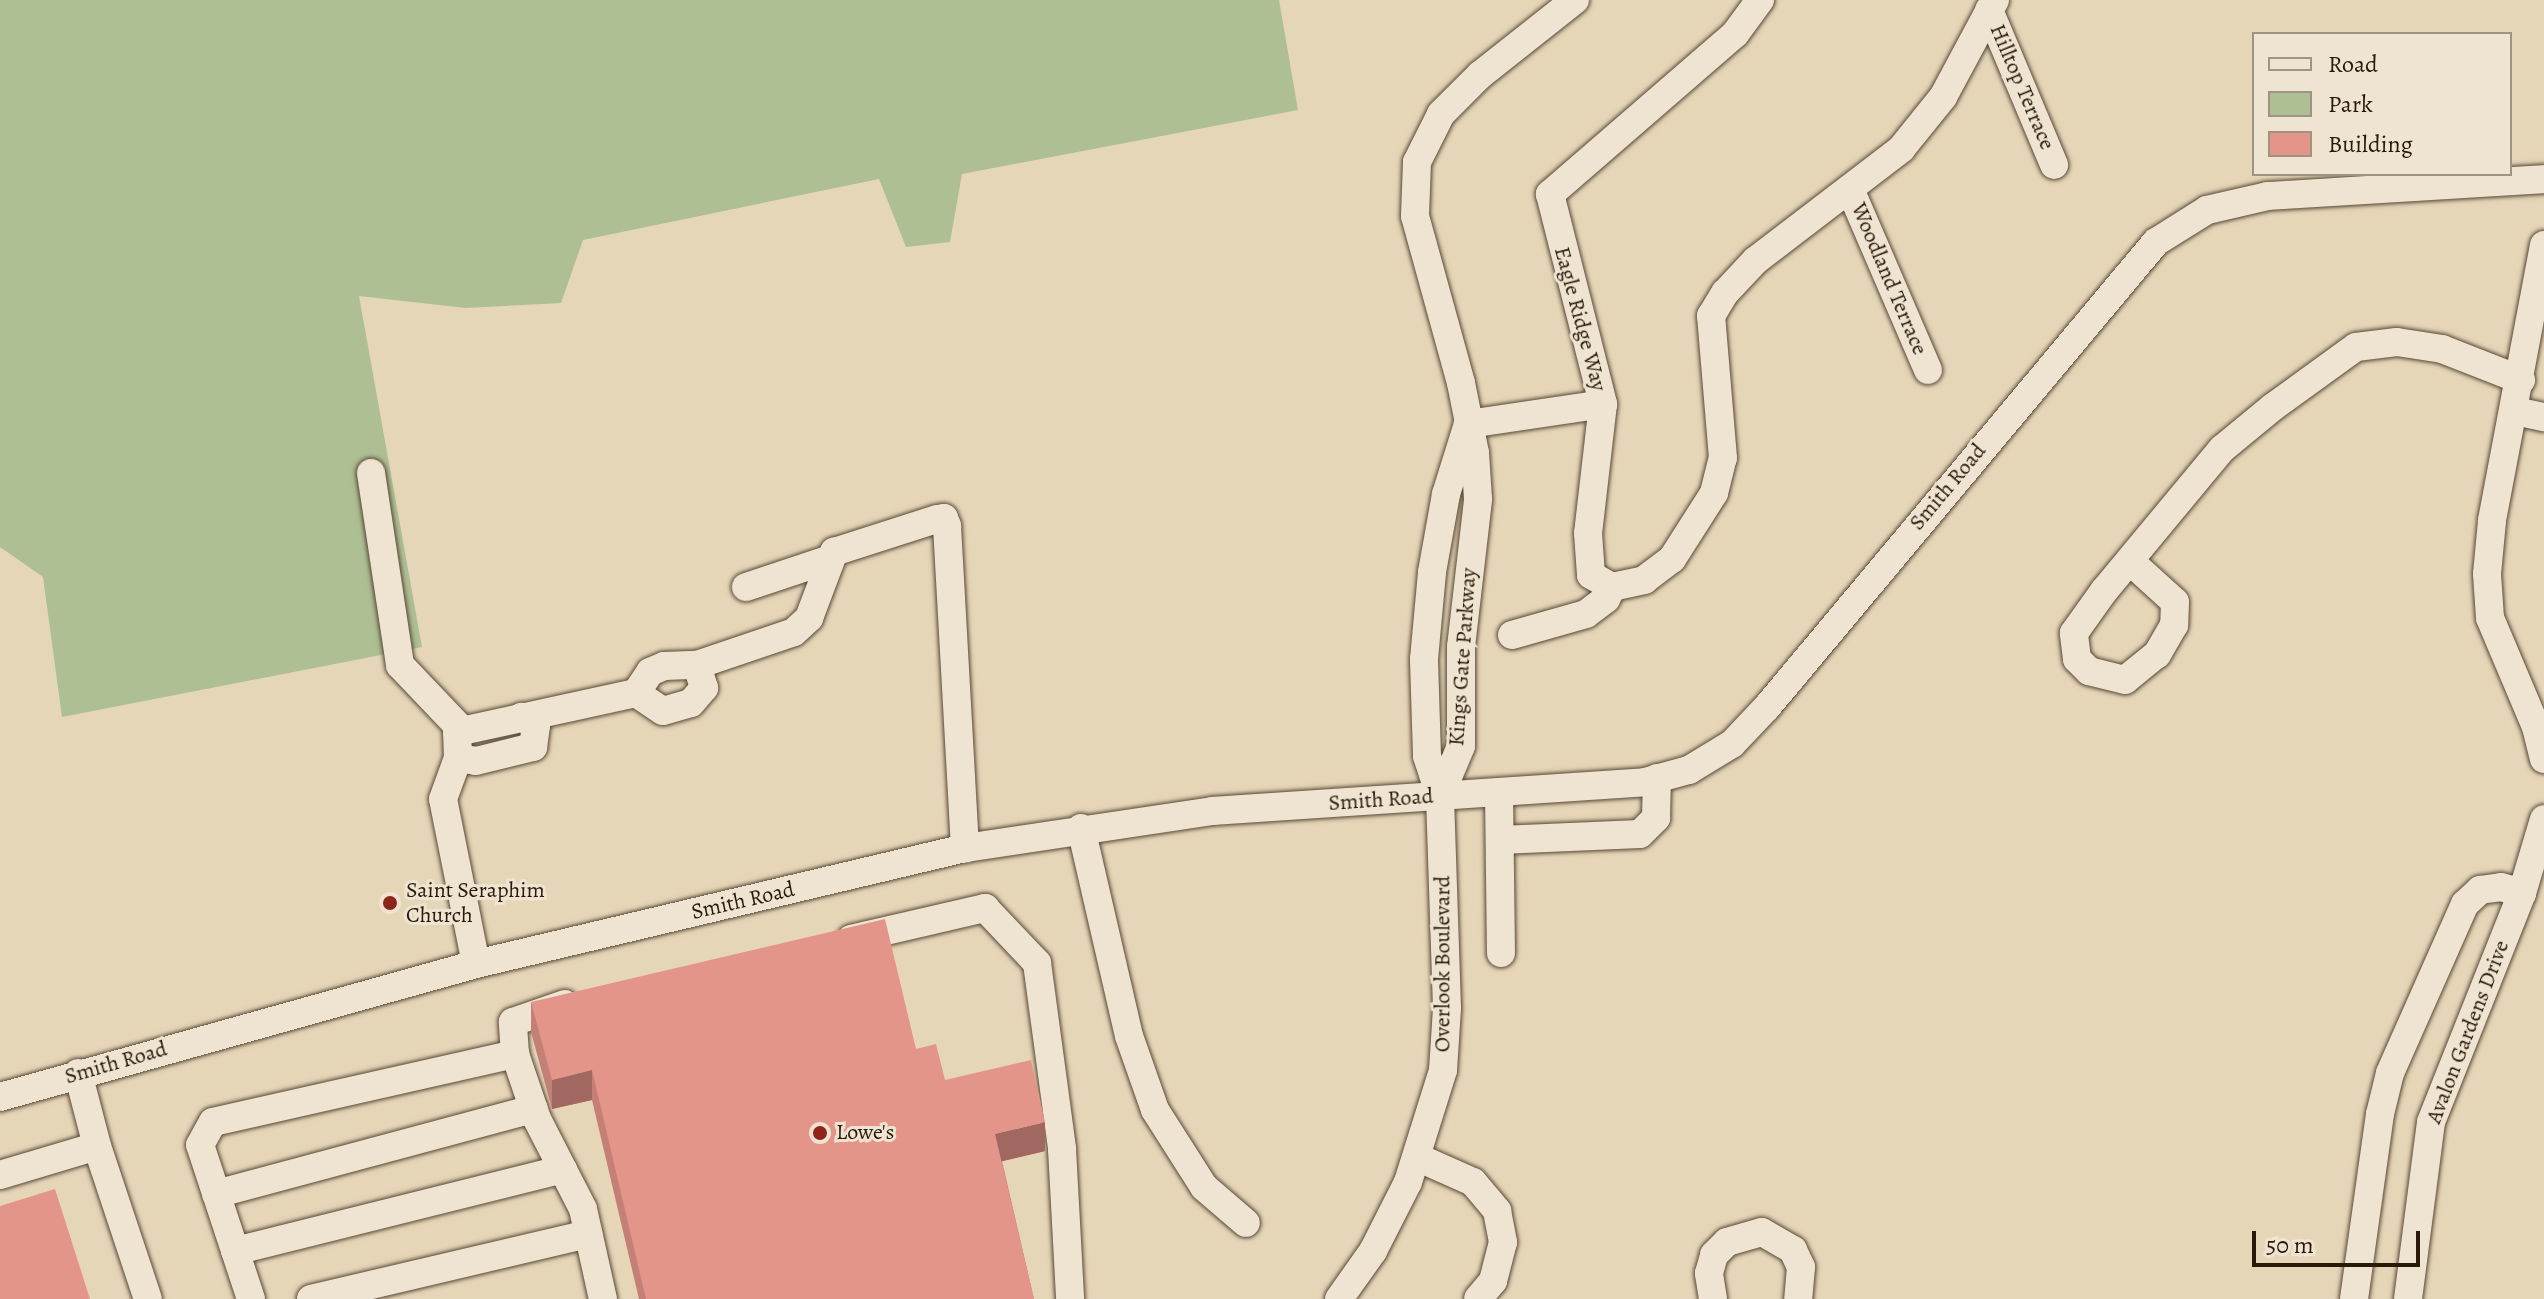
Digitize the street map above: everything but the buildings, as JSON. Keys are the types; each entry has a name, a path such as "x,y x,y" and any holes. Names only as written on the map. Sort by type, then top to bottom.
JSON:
{"street":[{"name":"Kings Gate Parkway","path":"1440,796 1461,746 1461,647 1478,499 1468,424 1415,216 1417,162 1441,114 1480,75 1575,0"},
{"name":"Eagle Ridge Way","path":"1612,587 1591,575 1588,533 1603,404 1550,194 1735,34 1760,0"},
{"name":"Hilltop Terrace","path":"1992,5 2054,165"},
{"path":"1512,635 1586,614 1606,599 1612,587 1644,580 1672,559 1714,493 1723,458 1711,316 1756,260 1901,149 1943,97 1992,5"},
{"name":"Smith Road","path":"0,1097 476,964 965,848 1081,828 1212,811 1499,792 1657,778 1689,770 1732,744 1767,707 2156,242 2207,210 2268,196 2544,179"},
{"name":"Woodland Terrace","path":"1850,189 1928,370"},
{"path":"2544,245 2492,521 2490,618 2536,727 2544,759"},
{"path":"2131,562 2222,449 2356,347 2397,342 2442,349 2521,380"},
{"name":"Eagle Ridge Way","path":"1468,424 1603,404"},
{"path":"2515,411 2544,417"},
{"path":"371,473 400,665 461,729"},
{"path":"746,587 827,560 844,548 944,518 965,848"},
{"path":"476,964 445,823 446,779 458,758 455,735 461,729 636,693 650,672 678,663 697,665 794,632 809,618 827,560"},
{"path":"636,693 663,711 691,703 704,688 697,665"},
{"path":"458,758 476,761 533,747 536,726 522,717"},
{"path":"1500,840 1640,834 1656,818 1657,778"},
{"path":"1499,792 1501,953"},
{"name":"Overlook Boulevard","path":"1339,1299 1379,1240 1419,1158 1446,1048 1440,796"},
{"name":"Avalon Gardens Drive","path":"2408,1299 2431,1122 2522,893 2544,819"},
{"path":"1081,828 1129,1036 1155,1110 1204,1187 1246,1223"},
{"path":"2354,1299 2380,1114 2390,1073 2465,904 2480,890 2501,887 2522,893"},
{"path":"819,946 985,908 1037,963 1062,1149 1070,1299"},
{"path":"592,998 531,1012 513,1022 515,1054 534,1109 583,1209 589,1234 595,1297"},
{"path":"251,1299 200,1145 213,1122 515,1054"},
{"path":"78,1073 97,1146 148,1299"},
{"path":"216,1194 534,1109"},
{"path":"0,1175 97,1146"},
{"path":"1419,1158 1473,1182 1497,1211 1503,1242 1493,1281 1478,1299"},
{"path":"235,1251 563,1169"},
{"path":"1713,1299 1709,1273 1714,1255 1727,1242 1762,1232 1793,1250 1801,1267 1798,1299"},
{"path":"311,1299 589,1234"}],"green space":[{"path":"0,0 1279,0 1298,110 962,174 950,242 906,247 879,179 583,240 561,303 466,308 359,296 422,647 62,717 43,577 0,547"}],"place":[{"name":"Saint Seraphim Church","path":"390,903"},
{"name":"Lowe's","path":"820,1133"}]}
